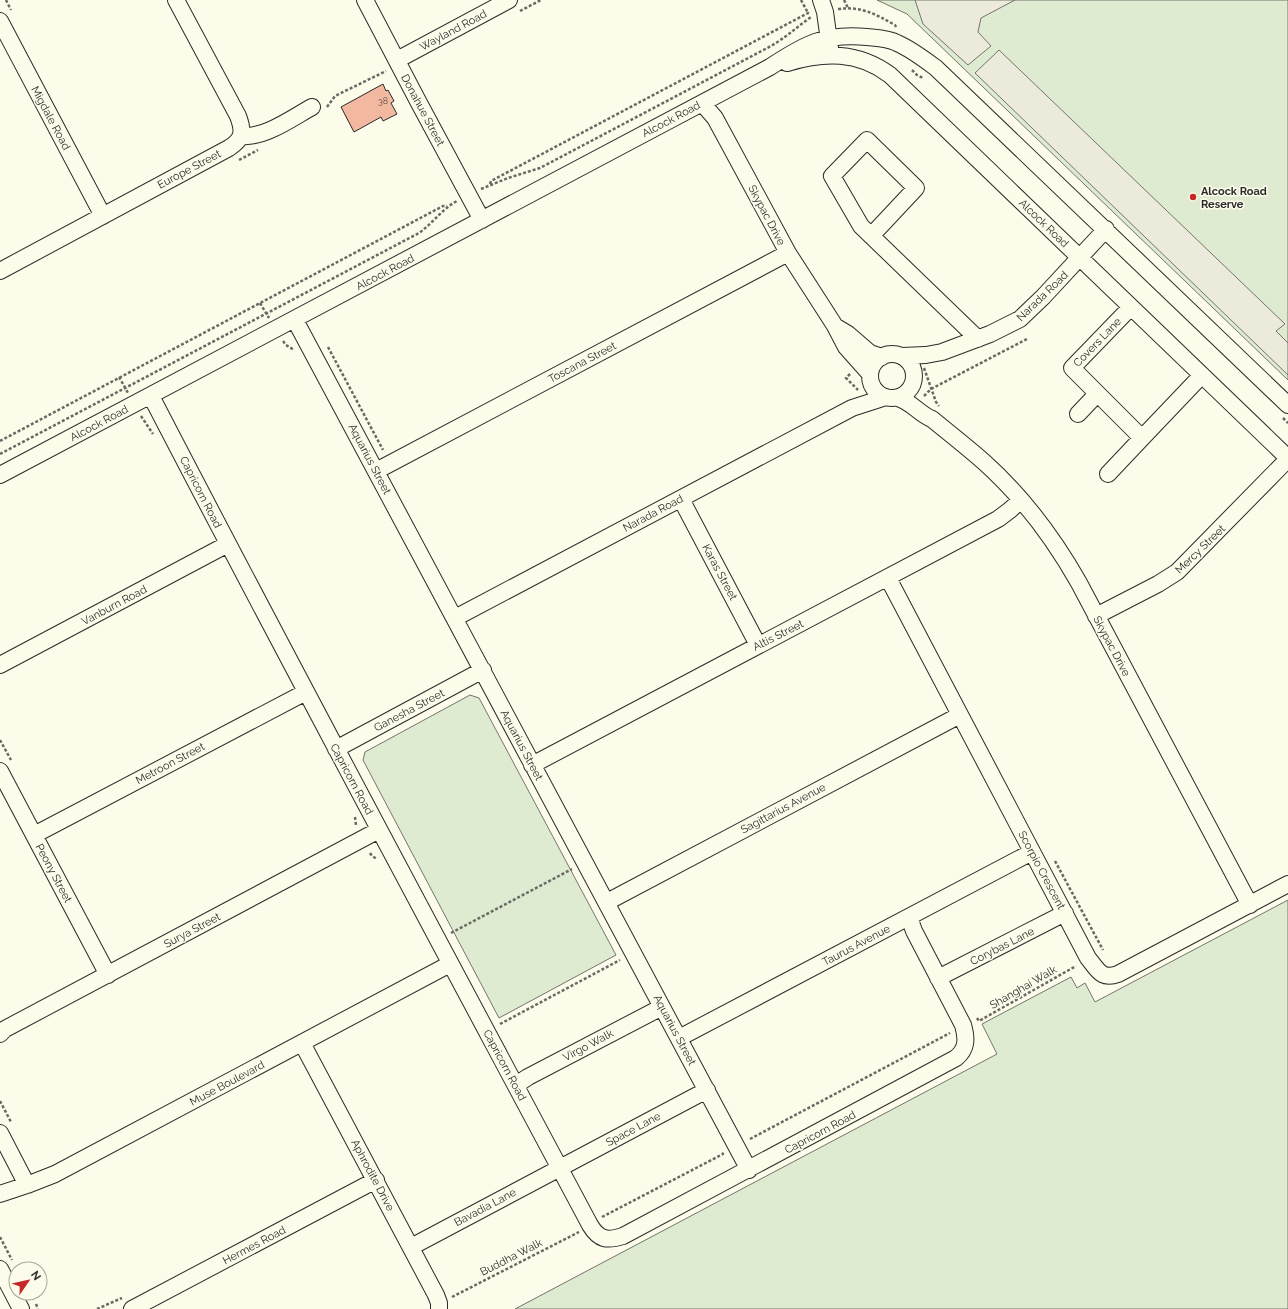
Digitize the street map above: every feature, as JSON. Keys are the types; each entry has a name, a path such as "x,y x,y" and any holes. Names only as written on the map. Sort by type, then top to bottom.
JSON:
{"street":[{"path":"176,0 238,116 242,127 242,136 261,134 319,109"},
{"name":"Donahue Street","path":"365,0 482,220"},
{"name":"Wayland Road","path":"397,60 509,0"},
{"path":"821,0 825,12 831,55"},
{"name":"Migdale Road","path":"0,21 103,216"},
{"name":"Alcock Road","path":"0,475 770,67 808,44 829,38 850,36 887,39 896,42 936,68 1106,229 1288,405"},
{"name":"Alcock Road","path":"770,67 819,55 853,57 880,67 1288,459"},
{"name":"Skypac Drive","path":"702,103 715,118 788,253 835,326 846,347 870,376"},
{"name":"Europe Street","path":"0,271 229,148 236,144 242,136"},
{"path":"871,236 916,188 867,140 832,176 861,226 871,236 978,339"},
{"name":"Narada Road","path":"902,356 926,355 942,352 978,339 1020,319 1106,229"},
{"name":"Toscana Street","path":"376,471 788,253"},
{"name":"Covers Lane","path":"1131,307 1072,368 1142,438"},
{"name":"Aquarius Street","path":"295,320 749,1170"},
{"name":"Skypac Drive","path":"835,326 848,334 870,353 882,357"},
{"name":"Narada Road","path":"914,379 942,352"},
{"path":"896,354 902,356 911,364 914,379 911,388 907,393 892,398 875,390 870,376 872,367 882,357 896,354"},
{"path":"1108,474 1202,375"},
{"name":"Narada Road","path":"852,408 866,389 870,376"},
{"name":"Skypac Drive","path":"914,379 932,419"},
{"path":"1078,414 1097,394"},
{"name":"Capricorn Road","path":"151,396 336,749 559,1167 596,1221 593,1230 606,1240 622,1236 749,1170 956,1058 962,1053 966,1040 963,1025 914,931 909,917"},
{"name":"Narada Road","path":"455,618 852,408 892,398"},
{"name":"Skypac Drive","path":"892,398 905,400 927,417 932,419 982,460 1022,500 1042,524 1061,552 1096,616 1250,905"},
{"name":"Mercy Street","path":"1096,616 1158,584 1177,572 1288,459"},
{"name":"Karas Street","path":"681,498 758,645"},
{"name":"Altis Street","path":"532,765 998,519 1022,500"},
{"name":"Vanburn Road","path":"0,665 228,544"},
{"name":"Scorpio Crescent","path":"888,578 1088,958 1100,974 1105,977 1111,977 1118,974 1288,884"},
{"name":"Ganesha Street","path":"336,749 482,670"},
{"name":"Metroon Street","path":"34,835 306,692"},
{"name":"Sagittarius Avenue","path":"607,902 960,716"},
{"name":"Peony Street","path":"0,771 108,975"},
{"name":"Surya Street","path":"2,1031 379,830"},
{"name":"Taurus Avenue","path":"679,1038 1032,852"},
{"name":"Corybas Lane","path":"938,978 1065,913"},
{"name":"Muse Boulevard","path":"0,1194 55,1174 450,964"},
{"name":"Virgo Walk","path":"516,1085 662,1007"},
{"name":"Aphrodite Drive","path":"302,1042 411,1247 439,1306"},
{"name":"Space Lane","path":"559,1167 707,1090"},
{"path":"0,1133 27,1185"},
{"name":"Bavadia Lane","path":"411,1247 559,1167"},
{"name":"Hermes Road","path":"128,1303 376,1180"},
{"path":"7,1266 21,1309"}],"path":[{"path":"801,0 808,13 814,16 796,27 780,41 540,168 490,184 490,181 808,13"},
{"path":"844,0 848,8"},
{"path":"319,109 334,96 386,71 390,78"},
{"path":"236,162 261,148"},
{"path":"452,195 456,202"},
{"path":"0,441 443,206 447,206 419,233 266,312 0,454"},
{"path":"260,303 286,345 297,352"},
{"path":"922,398 932,389 1026,339"},
{"path":"450,934 572,869 568,862"},
{"path":"617,954 624,967"},
{"path":"500,1024 620,960"},
{"name":"Shanghai Walk","path":"979,1021 1076,966"},
{"path":"750,1139 951,1033"},
{"name":"Buddha Walk","path":"439,1306 723,1154 719,1147"},
{"path":"0,1237 7,1266"},
{"path":"97,1309 104,1306 128,1303"}],"green space":[{"name":"Alcock Road Reserve","path":"877,0 1288,0 1288,380 907,14"},
{"path":"470,695 479,698 616,955 499,1018 363,760 365,752"},
{"path":"1288,900 1288,1309 515,1309 997,1054 982,1024 1071,977 1077,988 1085,983 1095,1002"}],"shaded area":[{"path":"915,0 1015,0 981,18 978,32 991,46 968,65 923,24"},
{"path":"999,50 1285,324 1276,331 1288,343 1288,375 975,73"}],"building":[{"path":"383,84 386,91 388,90 394,101 391,103 397,114 383,121 381,117 354,132 341,107"}],"place":[{"name":"Alcock Road Reserve","path":"1193,197"}]}
